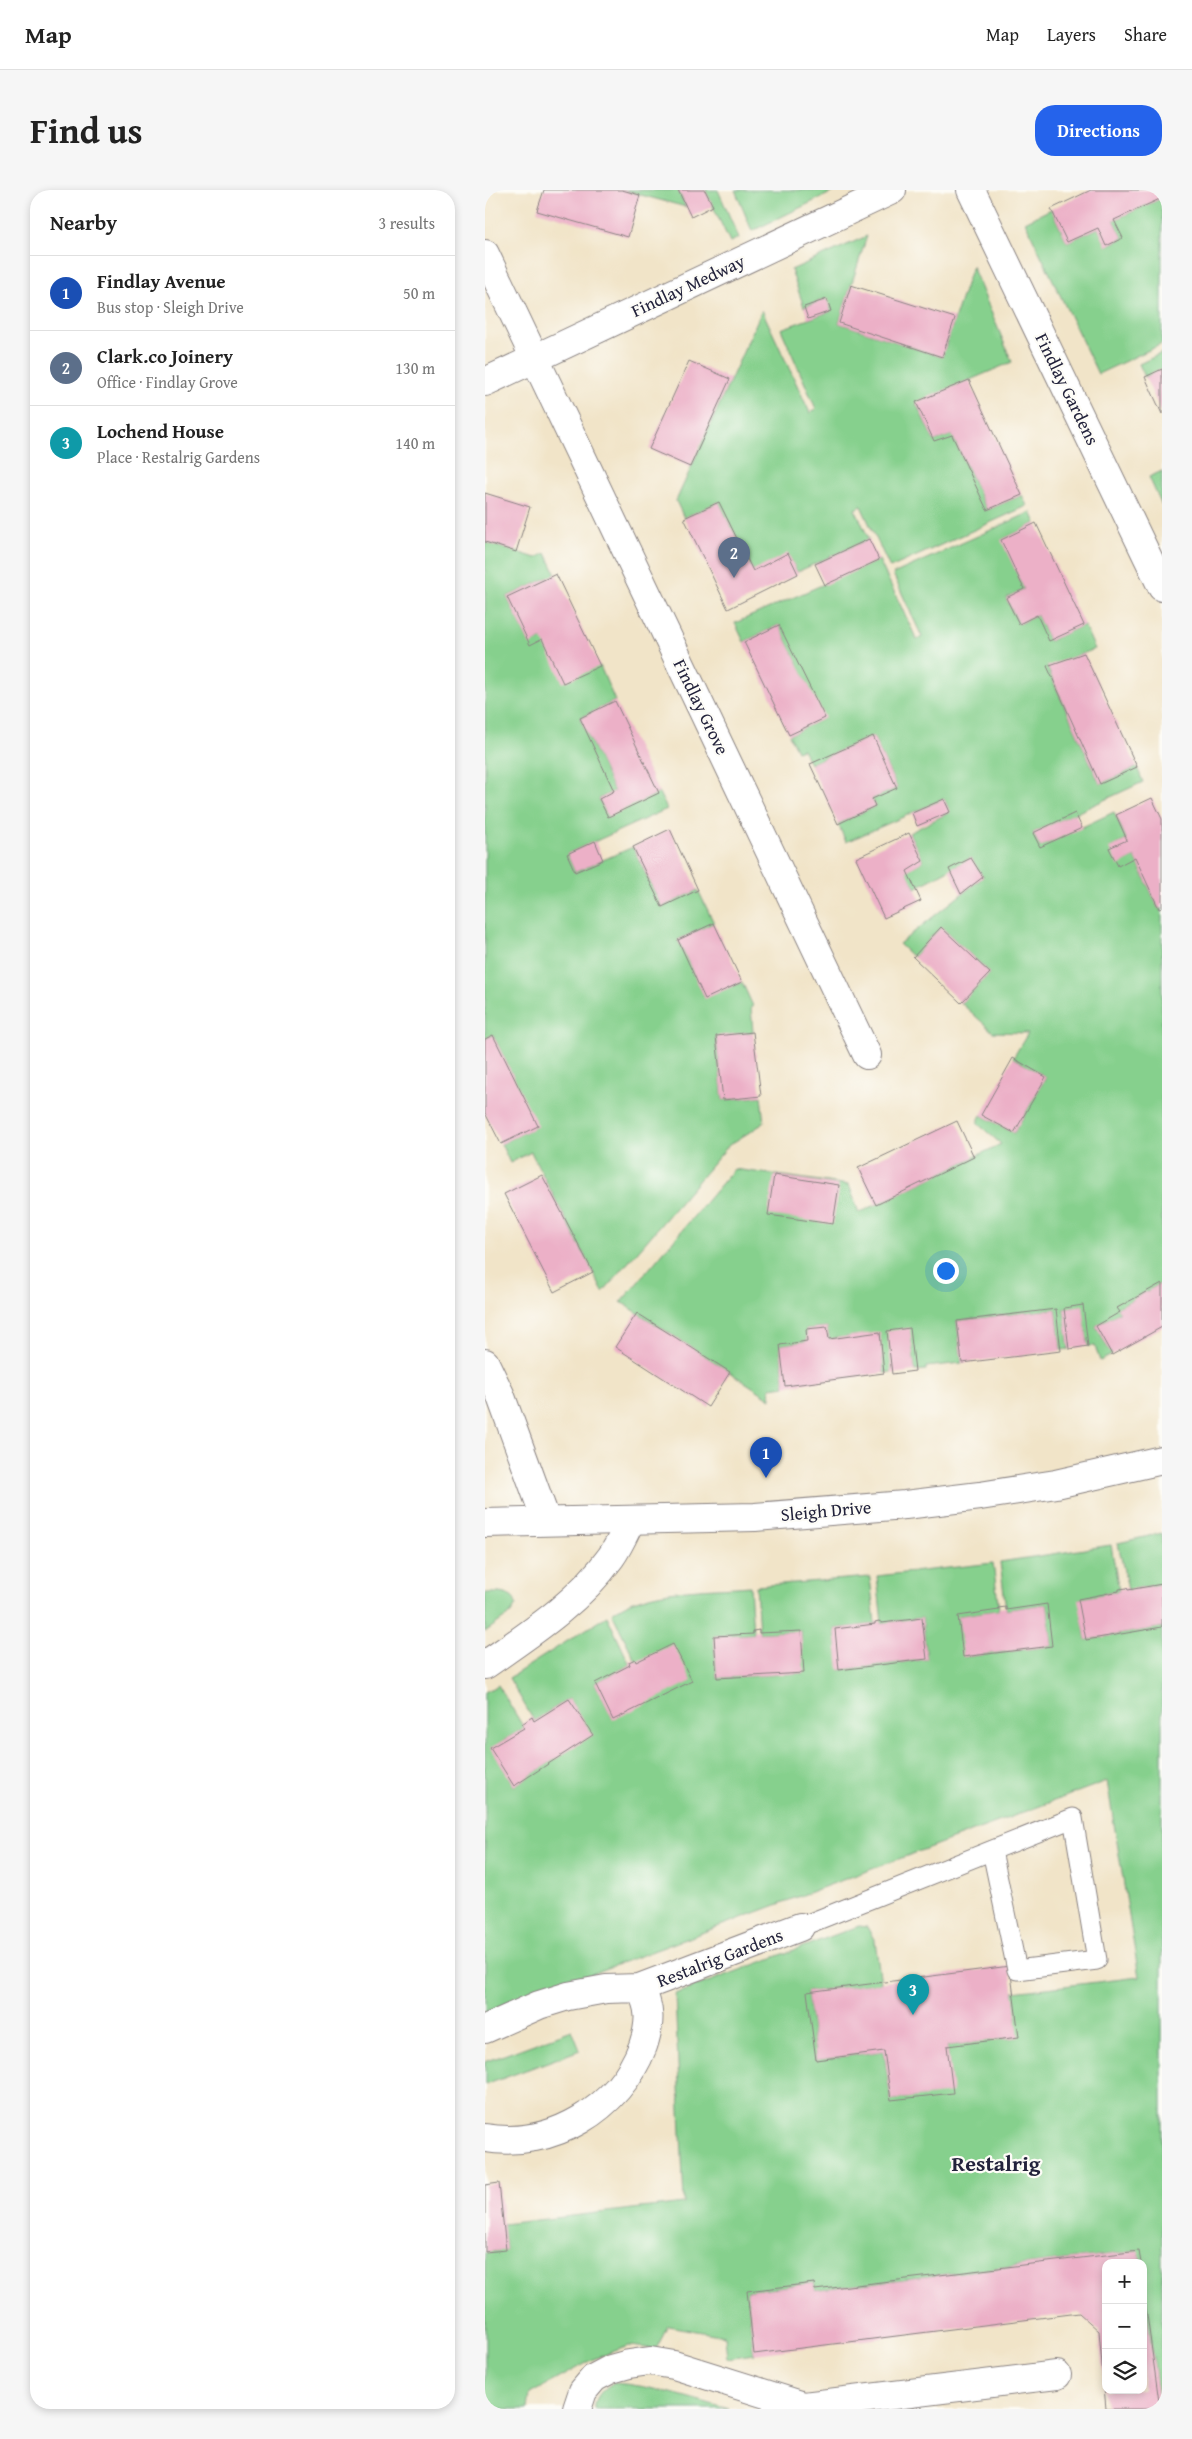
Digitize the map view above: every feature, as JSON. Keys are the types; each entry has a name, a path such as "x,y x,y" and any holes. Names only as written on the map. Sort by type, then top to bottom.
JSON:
{"street":[{"name":"Findlay Medway","path":"485,382 892,190"},
{"name":"Findlay Gardens","path":"971,190 1162,587"},
{"name":"Findlay Grove","path":"485,254 867,1055"},
{"path":"485,1363 500,1394 546,1520"},
{"name":"Sleigh Drive","path":"485,1523 546,1520 755,1517 905,1505 1057,1484 1162,1460"},
{"path":"485,1665 533,1632 587,1588 613,1556 631,1520"},
{"name":"Restalrig Gardens","path":"485,2029 539,2005 568,1996 606,1990 639,1988 800,1928"},
{"name":"Restalrig Gardens","path":"485,2138 524,2139 551,2133 581,2120 611,2097 633,2067 646,2036 650,2013 639,1988"},
{"path":"577,2409 583,2391 594,2378 611,2369 650,2361 674,2366 804,2408 1057,2375"}],"lane":[{"path":"800,1928 1073,1818 1097,1960 1017,1970 992,1851"}],"green space":[{"path":"622,190 678,190 686,207"},
{"path":"705,190 718,190 739,238 730,242"},
{"path":"735,190 837,190 752,231"},
{"path":"1162,198 1162,344 1098,374 1025,222 1051,209 1067,242 1098,228 1107,246 1123,238 1114,220"},
{"path":"867,236 839,323 942,357 972,266 1012,362 916,403 934,441 952,435 987,510 1022,495 1027,506 890,568 861,506 855,509 869,539 797,572 788,554 753,571 719,502 684,518 676,501 762,310 810,413 816,409 781,329 831,311 826,299 804,307 791,270"},
{"path":"1162,353 1162,369 1145,377 1139,364"},
{"path":"1162,471 1162,506 1149,477"},
{"path":"1031,512 1036,523 1002,540 1024,589 1006,598 1019,624 1037,615 1049,641 1084,625 1095,649 1047,667 1100,784 1137,767 1143,782 1033,833 1040,847 1114,812 1127,840 1110,848 1118,865 1135,857 1159,909 1162,908 1162,1283 1117,1308 1120,1312 1096,1326 1112,1355 1100,1361 1095,1346 1088,1346 1082,1306 1064,1308 1069,1349 1061,1350 1056,1309 957,1321 962,1363 926,1367 926,1370 915,1371 909,1328 892,1372 884,1373 879,1333 829,1339 827,1327 806,1329 807,1341 780,1345 785,1386 770,1388 771,1399 621,1302 734,1169 849,1185 859,1213 1001,1144 977,1123 981,1115 1014,1133 1046,1077 1013,1058 1028,1033 993,1032 961,1003 990,973 941,927 913,957 899,944 983,877 971,858 915,888 906,871 923,861 909,833 950,812 944,799 846,842 838,824 875,806 872,799 897,788 873,736 810,764 803,749 797,751 789,735 824,718 779,625 744,642 735,623 879,560 917,640 922,637 893,574"},
{"path":"485,542 536,558 546,553 556,574 507,597 530,644 542,639 600,666 615,701 580,718 614,791 599,799 608,816 659,793 667,809 567,854 575,872 633,847 662,907 698,890 714,923 678,940 705,998 742,982 753,1006 751,1007 753,1032 716,1037 723,1100 761,1096 764,1123 729,1145 603,1292 531,1152 510,1163 501,1144 537,1126 493,1035 485,1039"},
{"path":"1162,1533 1162,1584 1128,1590 1118,1543"},
{"path":"1111,1545 1119,1591 1079,1599 1086,1640 1162,1627 1162,2409 1160,2409 1147,2313 1147,2259 1140,2259 1139,2251 815,2290 814,2283 747,2291 754,2354 727,2358 725,2336 668,2326 656,2349 629,2346 591,2360 530,2394 528,2409 485,2409 485,2252 506,2250 503,2224 684,2203 675,1994 859,1926 867,1927 875,1941 881,1983 807,1992 816,2060 884,2051 891,2100 952,2092 947,2046 1018,2037 1013,1992 1139,1977 1107,1781 485,2014 485,1692 498,1685 524,1728 491,1748 514,1786 592,1735 569,1699 534,1721 509,1678 607,1616 630,1665 595,1683 613,1719 636,1662 612,1613 626,1604 642,1598 678,1591 750,1586 753,1634 714,1636 717,1678 803,1673 801,1631 759,1633 756,1586 870,1577 875,1624 835,1629 840,1670 927,1659 922,1618 882,1623 877,1576 993,1563 999,1610 958,1616 964,1657 1052,1646 1047,1604 1006,1610 1000,1562"},
{"path":"485,1593 508,1595 515,1600 516,1605 510,1614 485,1632"},
{"path":"572,2030 580,2050 485,2085 485,2062"},
{"path":"613,2383 657,2389 729,2409 595,2409 596,2401 600,2394"}],"building":[{"path":"544,190 622,190 640,195 628,237 537,211"},
{"path":"678,190 705,190 713,206 691,217"},
{"path":"1091,190 1162,190 1162,198 1114,220 1123,238 1106,246 1098,228 1067,242 1051,209"},
{"path":"851,285 955,318 942,357 839,323"},
{"path":"827,299 831,311 808,319 804,307"},
{"path":"689,361 730,379 690,467 649,449"},
{"path":"1162,369 1162,414 1145,377"},
{"path":"969,380 1022,495 987,510 952,435 934,441 916,402"},
{"path":"485,493 530,507 516,552 485,542"},
{"path":"719,502 753,571 788,553 798,574 728,609 684,518"},
{"path":"1036,523 1084,625 1049,641 1037,615 1019,624 1006,598 1024,589 1001,540"},
{"path":"869,539 879,560 825,585 815,564"},
{"path":"556,574 600,666 563,683 542,639 530,645 507,597"},
{"path":"779,625 825,718 789,735 744,642"},
{"path":"1084,653 1137,767 1100,784 1047,666"},
{"path":"615,701 659,793 608,817 599,799 614,791 580,718"},
{"path":"873,736 897,788 872,799 875,806 838,824 810,764"},
{"path":"1152,798 1162,819 1162,908 1159,909 1135,857 1118,866 1109,848 1127,840 1116,815"},
{"path":"944,799 950,812 917,826 912,813"},
{"path":"1075,813 1082,828 1040,847 1033,833"},
{"path":"670,829 698,890 662,907 633,847"},
{"path":"909,833 923,861 907,871 921,901 884,918 856,858"},
{"path":"595,841 603,860 575,872 567,854"},
{"path":"971,858 983,877 961,894 949,869"},
{"path":"714,923 742,982 705,999 678,940"},
{"path":"941,927 990,973 961,1003 913,957"},
{"path":"753,1032 761,1096 723,1100 716,1036"},
{"path":"493,1035 538,1126 501,1144 485,1113 485,1039"},
{"path":"1013,1058 1046,1077 1014,1133 981,1115"},
{"path":"957,1121 974,1157 876,1205 858,1168"},
{"path":"542,1175 593,1272 554,1292 504,1194"},
{"path":"774,1175 839,1185 833,1224 768,1215"},
{"path":"1162,1283 1162,1327 1112,1355 1096,1326 1120,1312 1117,1308"},
{"path":"1083,1305 1088,1346 1069,1349 1064,1308"},
{"path":"1056,1309 1061,1351 962,1363 957,1321"},
{"path":"637,1313 730,1372 708,1407 615,1347"},
{"path":"827,1327 829,1339 880,1332 884,1373 785,1386 780,1345 807,1341 806,1329"},
{"path":"910,1328 915,1371 892,1374 887,1331"},
{"path":"1162,1584 1162,1627 1086,1640 1078,1599 1119,1591 1119,1589 1127,1588 1128,1590"},
{"path":"1047,1604 1052,1646 963,1657 958,1616 999,1610 998,1608 1006,1607 1006,1610"},
{"path":"922,1618 927,1659 839,1670 835,1629 875,1624 875,1622 879,1621 882,1623"},
{"path":"759,1630 759,1633 801,1631 804,1673 717,1678 714,1636 753,1634 753,1631"},
{"path":"673,1644 692,1681 613,1720 595,1683 630,1665 629,1662 635,1659 636,1662"},
{"path":"569,1699 593,1735 514,1786 490,1748 524,1728 522,1724 532,1717 534,1721"},
{"path":"1010,1966 1019,2037 947,2046 953,2093 891,2100 884,2051 816,2060 807,1992"},
{"path":"499,2183 506,2250 485,2252 485,2185"},
{"path":"1139,2251 1140,2259 1102,2259 1102,2364 1099,2331 1079,2313 754,2354 747,2291 814,2283 815,2290"},
{"path":"1147,2315 1160,2409 1106,2409 1105,2394 1147,2394"}],"place":[{"name":"Clark.co Joinery","path":"734,578"},
{"name":"Findlay Avenue","path":"766,1478"},
{"name":"Lochend House","path":"913,2015"}],"district":[{"name":"Restalrig","path":"996,2163"}]}
